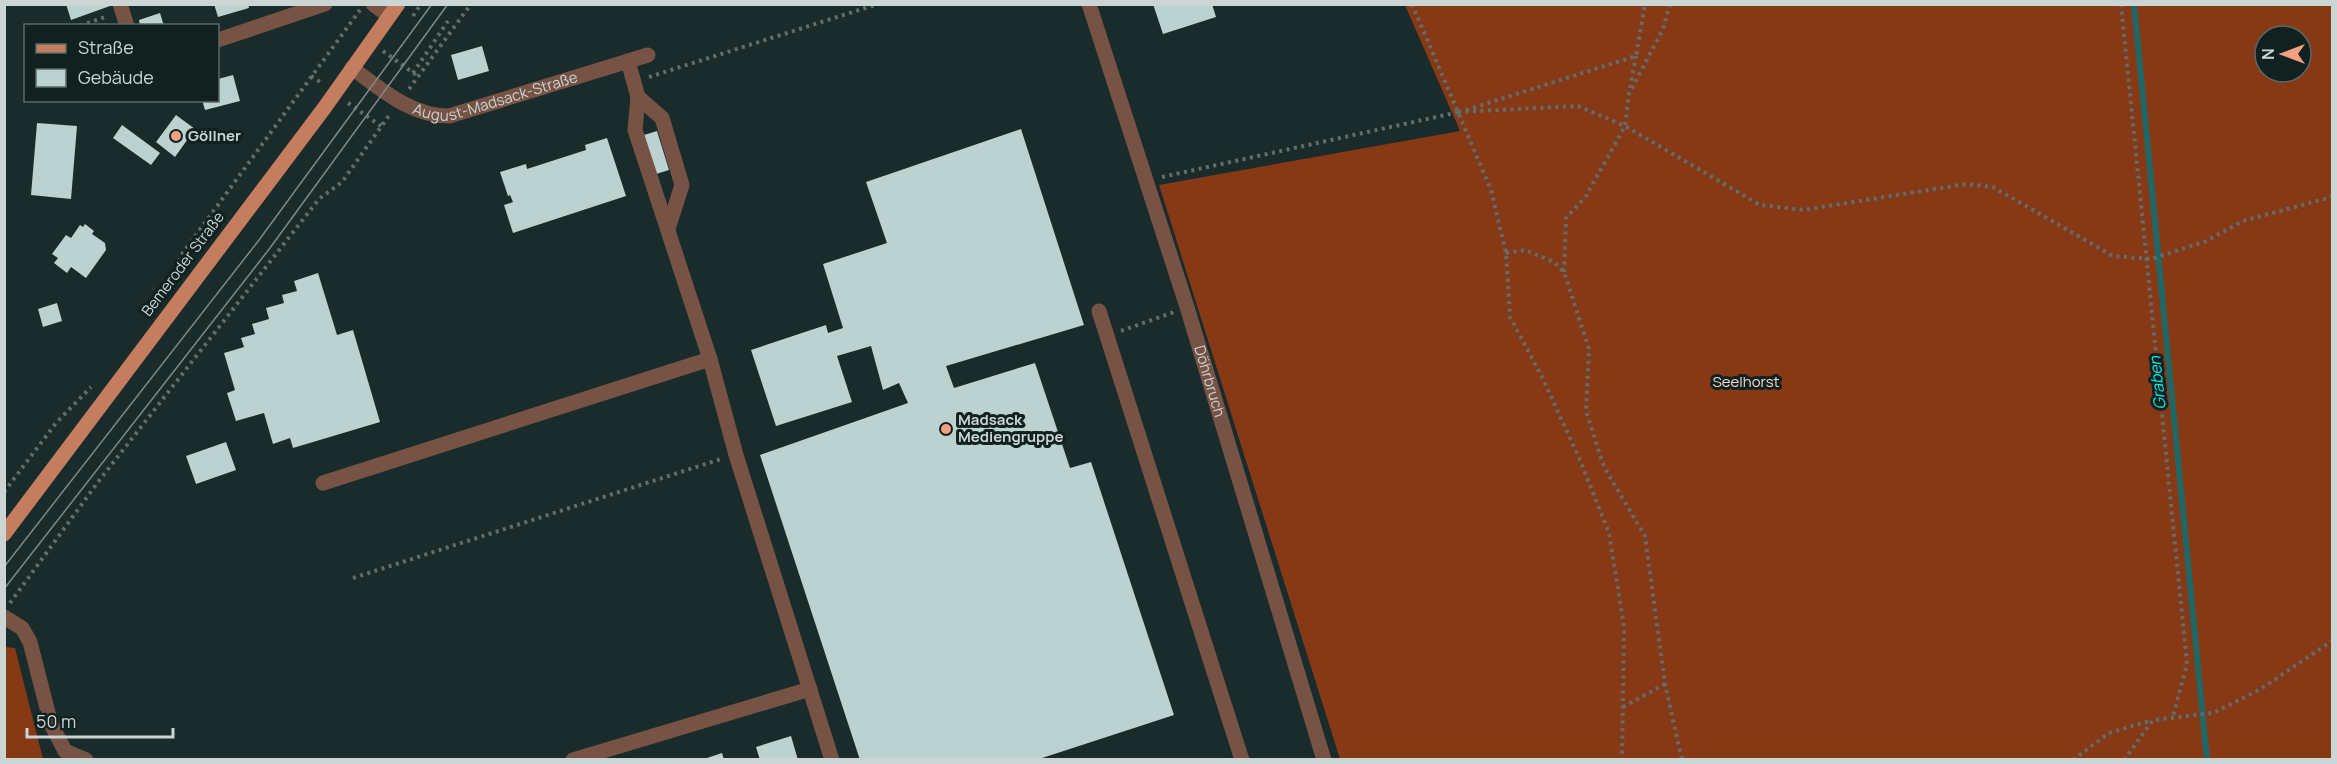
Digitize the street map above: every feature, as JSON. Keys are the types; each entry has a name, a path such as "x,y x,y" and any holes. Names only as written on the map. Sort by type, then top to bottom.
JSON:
{"main road":[{"name":"Bemeroder Straße","path":"4,534 393,10"}],"street":[{"path":"219,40 325,4"},
{"name":"Bemeroder Straße","path":"373,4 393,10"},
{"name":"Döhrbruch","path":"1089,4 1144,181 1187,307 1324,759"},
{"name":"August-Madsack-Straße","path":"352,68 399,102 435,116 449,116 648,55"},
{"path":"628,62 636,89 635,130 710,359 736,455 832,759"},
{"path":"636,89 662,118 682,185 668,229"},
{"path":"1099,311 1242,759"},
{"path":"323,483 710,359"},
{"path":"4,617 22,628 30,642 51,724 65,751 86,759"},
{"path":"573,759 810,689"}],"path":[{"path":"180,257 364,4"},
{"path":"4,610 98,482 319,199 342,182 471,4"},
{"path":"636,89 878,4"},
{"path":"1412,4 1491,190 1506,253 1510,317 1542,377 1580,460 1609,533 1624,626 1622,759"},
{"path":"1645,4 1626,126 1586,196 1566,218 1564,272 1589,349 1586,411 1604,467 1645,536 1665,684 1682,759"},
{"path":"1629,98 1663,29 1670,4"},
{"path":"2121,4 2187,664 2173,716"},
{"path":"87,24 123,14"},
{"path":"413,73 448,21"},
{"path":"1144,181 1458,112 1636,56"},
{"path":"1458,112 1578,106 1626,126 1760,205 1803,210 1966,184 1993,187 2113,256 2151,259 2204,242 2243,220 2332,197"},
{"path":"1506,253 1525,250 1554,262 1564,272"},
{"path":"1107,336 1187,307"},
{"path":"4,492 56,423 93,386"},
{"path":"353,578 691,467 736,455"},
{"path":"2073,759 2109,733 2173,716 2213,713 2259,690 2332,641"},
{"path":"1622,707 1665,684"},
{"path":"2124,759 2153,720"}],"green space":[{"name":"Seelhorst","path":"1405,5 2332,5 2332,759 1340,759 1159,185 1460,131"},
{"path":"5,647 15,648 43,759 5,759"}],"building":[{"path":"66,4 109,4 110,6 71,20"},
{"path":"214,4 248,4 249,8 218,17"},
{"path":"1153,4 1212,4 1216,17 1163,34"},
{"path":"160,13 163,24 140,24 139,20"},
{"path":"482,46 489,71 458,80 451,55"},
{"path":"233,75 240,101 205,110 203,102 219,102 219,79"},
{"name":"Göllner","path":"176,115 195,129 175,157 156,142"},
{"path":"37,123 77,126 71,199 31,195"},
{"path":"122,125 160,153 151,165 113,138"},
{"name":"Madsack Mediengruppe","path":"1021,129 1084,325 946,366 954,388 1035,363 1070,468 1091,462 1174,715 1036,760 860,760 760,455 908,403 899,383 883,390 871,346 837,356 852,402 776,426 751,350 826,325 828,333 843,328 823,264 887,243 866,182"},
{"path":"657,131 669,170 656,174 644,135"},
{"path":"607,138 626,196 513,233 504,205 513,202 510,195 508,196 500,172 526,164 527,169 586,150 585,145"},
{"path":"85,224 94,231 92,234 105,243 106,250 86,278 71,267 67,273 54,263 58,258 52,254 66,235 71,238 80,225 83,227"},
{"path":"318,273 337,335 353,330 380,422 293,448 290,438 273,444 264,413 236,421 227,393 235,390 224,353 244,347 241,338 255,334 252,324 269,319 266,308 284,303 282,295 297,291 294,281"},
{"path":"57,303 62,321 43,327 38,309"},
{"path":"226,442 236,470 196,484 186,456"},
{"path":"791,736 798,760 760,760 756,747"},
{"path":"722,753 724,760 704,760 704,759"}],"waterway":[{"name":"Graben","path":"2134,4 2207,760"}],"tram line":[{"path":"4,567 259,240 432,4"},
{"path":"4,589 270,248 448,4"}],"place":[{"name":"Göllner","path":"176,136"},
{"name":"Madsack Mediengruppe","path":"946,429"}]}
